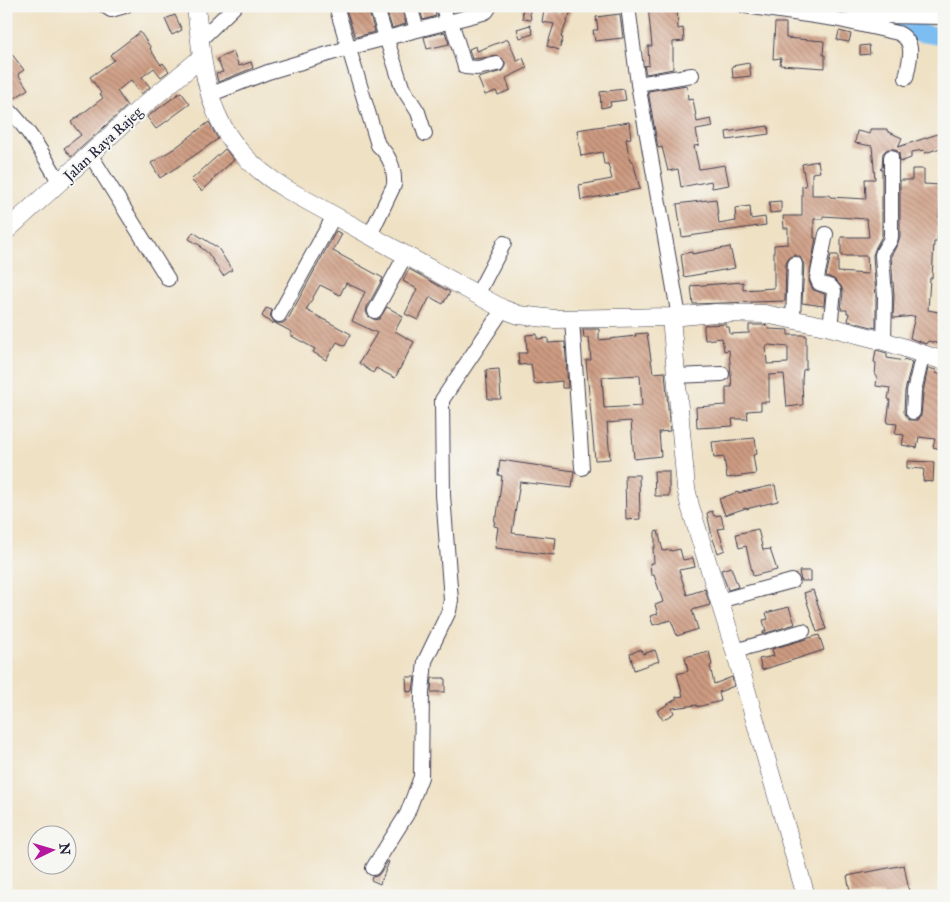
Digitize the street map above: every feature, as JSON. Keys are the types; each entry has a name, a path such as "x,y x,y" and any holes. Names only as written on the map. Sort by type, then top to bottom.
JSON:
{"main road":[{"path":"196,6 201,58 209,95 227,134 252,164 278,184 503,309 530,317 572,319 675,317 715,313 765,314 830,327 884,341 944,360"},
{"name":"Jalan Raya Rajeg","path":"6,231 136,112 201,58"},
{"path":"675,317 676,376 686,488 690,506 735,651 806,896"}],"street":[{"path":"105,6 111,10 124,6"},
{"path":"200,40 235,6"},
{"path":"336,6 378,145 389,158 394,178 394,185 370,235"},
{"path":"376,6 402,88 418,112 425,134"},
{"path":"410,6 418,30"},
{"path":"443,6 465,67 477,68 497,64"},
{"path":"209,95 268,72 348,48 483,13 490,6"},
{"path":"628,6 638,84 675,317"},
{"path":"745,6 835,19 898,33 906,37 910,45 906,78"},
{"path":"844,6 870,14 898,11 944,17"},
{"path":"638,84 692,74"},
{"path":"6,107 28,131 60,183"},
{"path":"90,154 168,279"},
{"path":"884,341 885,297 882,255 890,239 891,157"},
{"path":"279,315 334,216"},
{"path":"826,234 817,278 819,283 831,287 834,291 830,327"},
{"path":"477,294 504,243"},
{"path":"375,311 405,256"},
{"path":"793,320 796,264"},
{"path":"373,868 407,814 421,777 422,692 425,661 449,611 451,600 443,495 442,400 503,309"},
{"path":"572,319 582,468"},
{"path":"912,412 914,391 923,353"},
{"path":"676,376 722,374"},
{"path":"719,600 792,581"},
{"path":"735,651 803,631"}],"building":[{"path":"345,6 367,6 375,32 355,37"},
{"path":"385,6 401,6 406,24 392,28"},
{"path":"419,6 432,6 436,16 423,20"},
{"path":"522,6 529,6 531,20 523,19"},
{"path":"560,6 573,6 561,37 563,38 559,50 547,46 554,24 542,22 544,9 559,12"},
{"path":"648,6 677,6 678,29 683,28 684,41 673,42 673,69 646,74 644,66 649,65 648,46 652,46"},
{"path":"620,14 623,38 595,41 593,30 598,30 596,17"},
{"path":"175,15 182,30 172,35 165,19"},
{"path":"775,23 786,23 786,38 824,41 823,55 825,55 825,68 780,65 781,58 773,59"},
{"path":"530,25 533,34 520,38 517,29"},
{"path":"839,31 851,34 849,42 837,40"},
{"path":"140,32 161,65 163,63 169,71 161,77 154,68 142,77 150,87 141,94 131,80 117,91 127,106 71,157 64,148 81,135 71,122 103,98 90,77 114,60 110,55"},
{"path":"445,32 449,44 427,49 424,37"},
{"path":"508,39 517,61 523,58 527,68 506,78 510,90 498,95 496,91 485,95 478,78 502,71 505,62 499,56 472,59 469,49 476,46 477,51"},
{"path":"869,45 870,54 860,55 860,46"},
{"path":"233,52 239,66 251,62 253,68 218,82 216,74 223,72 217,59"},
{"path":"11,53 24,70 18,74 28,89 14,99 6,88 6,56"},
{"path":"749,63 751,76 733,78 732,66"},
{"path":"687,85 688,100 693,99 697,122 711,119 713,127 696,130 699,145 694,146 699,169 725,165 729,185 712,188 711,181 681,187 678,169 668,171 662,147 658,148 648,91"},
{"path":"624,89 626,100 610,102 611,106 601,108 600,92"},
{"path":"181,92 190,104 156,129 147,117"},
{"path":"209,122 218,139 160,178 151,163 175,148"},
{"path":"629,122 631,138 626,139 630,161 633,161 640,189 581,200 579,185 612,179 608,164 604,164 602,152 581,156 577,130"},
{"path":"768,126 769,134 727,140 726,132"},
{"path":"870,129 887,129 887,131 902,138 898,147 944,132 944,147 925,153 924,150 911,152 911,158 900,162 899,153 895,149 887,149 883,153 882,168 880,169 882,169 882,236 873,255 876,328 848,321 849,313 847,313 847,310 841,310 843,292 841,286 834,279 826,276 831,255 838,255 838,272 868,274 867,256 841,256 841,237 869,237 867,219 823,216 823,219 814,219 814,238 816,238 809,281 813,290 825,294 824,306 802,303 804,264 800,257 795,255 790,257 786,263 785,301 693,304 691,286 743,282 743,290 774,288 774,245 788,244 788,228 784,228 783,216 802,216 802,186 806,186 802,164 818,161 820,172 812,173 812,195 866,199 865,179 875,179 872,146 855,143 857,131 870,134"},
{"path":"225,149 234,160 202,191 191,180"},
{"path":"912,169 924,169 924,184 940,185 941,189 937,242 934,242 928,310 944,313 944,345 928,341 926,344 910,338 915,316 893,318 894,296 891,256 900,237 900,180 912,180"},
{"path":"716,199 719,224 736,221 735,208 750,206 751,219 765,217 766,225 682,237 677,204"},
{"path":"781,201 781,212 770,213 769,202"},
{"path":"336,231 342,234 333,251 383,278 367,307 366,312 368,316 375,320 379,319 387,307 403,316 395,331 414,342 395,378 376,368 373,373 359,363 377,333 352,321 365,292 346,283 340,295 320,285 306,310 351,334 345,346 337,342 326,360 313,352 315,349 290,335 292,332 273,322 272,324 262,316 266,308 272,310 270,316 275,323 283,323 288,319"},
{"path":"193,232 218,248 232,270 223,276 208,253 189,239"},
{"path":"730,247 735,268 684,277 681,254 692,252 692,254"},
{"path":"409,269 450,292 443,304 430,297 418,320 405,314 417,289 403,281"},
{"path":"726,324 726,327 729,327 730,334 749,333 749,325 762,325 768,326 769,329 788,330 788,335 806,335 806,369 803,370 802,380 803,405 787,407 784,374 769,375 769,402 761,402 761,410 747,411 748,419 732,419 733,426 697,428 696,407 726,405 726,387 732,387 729,350 724,351 722,338 705,340 704,325","holes":["769,345 788,347 788,363 767,364 766,347"]},
{"path":"583,329 599,329 599,340 647,333 653,373 665,372 670,431 659,432 661,456 634,459 631,421 607,423 610,459 595,460 586,360 591,360 589,338 584,338","holes":["640,375 642,406 604,408 602,377"]},
{"path":"537,334 537,339 548,338 548,343 565,342 568,388 562,388 562,381 534,384 531,364 519,365 518,353 527,353 526,335"},
{"path":"876,350 887,353 887,358 904,361 904,359 912,362 905,391 904,412 909,420 917,420 921,416 928,368 944,375 944,412 941,425 944,426 944,450 933,447 935,439 919,437 917,448 902,445 904,435 895,434 897,424 887,423 890,388 876,386 876,363 874,362"},
{"path":"499,369 501,399 488,399 486,370"},
{"path":"755,438 757,454 753,455 756,474 727,478 724,457 714,458 712,442"},
{"path":"500,460 574,471 572,488 520,482 512,533 556,538 554,555 495,548 498,527 494,526 502,476 498,475"},
{"path":"907,461 934,462 933,482 923,481 924,469 907,468"},
{"path":"654,471 669,471 669,496 655,496"},
{"path":"625,475 639,475 640,519 626,520"},
{"path":"775,485 778,501 725,515 719,499 738,492"},
{"path":"712,511 714,516 721,515 724,528 718,529 725,550 718,553 707,513"},
{"path":"758,529 763,550 770,549 777,570 753,576 746,546 739,548 736,534"},
{"path":"658,531 663,551 680,549 683,560 693,558 695,567 679,570 687,595 705,589 710,605 692,610 698,629 677,636 671,620 653,625 650,616 658,614 655,605 663,602 654,575 651,575 650,563 654,563 655,532"},
{"path":"731,567 738,587 728,590 721,570"},
{"path":"799,571 811,571 811,581 801,581"},
{"path":"813,590 826,629 817,632 804,593"},
{"path":"789,607 795,624 763,634 766,631 763,620 768,619 766,613"},
{"path":"819,635 824,650 762,670 759,659 774,656 772,649"},
{"path":"641,649 643,654 655,650 659,661 634,670 630,654"},
{"path":"709,651 714,684 732,677 734,686 719,692 721,701 697,707 697,705 672,708 674,713 663,720 657,711 676,699 676,697 683,696 677,674 688,671 685,657"},
{"path":"406,677 415,677 413,691 407,692"},
{"path":"432,678 445,678 445,692 431,692"},
{"path":"388,861 380,884 371,880 372,877 380,873"},
{"path":"904,865 909,891 883,896 883,894 851,896 847,876"}],"waterway":[{"path":"885,27 944,37"}]}
